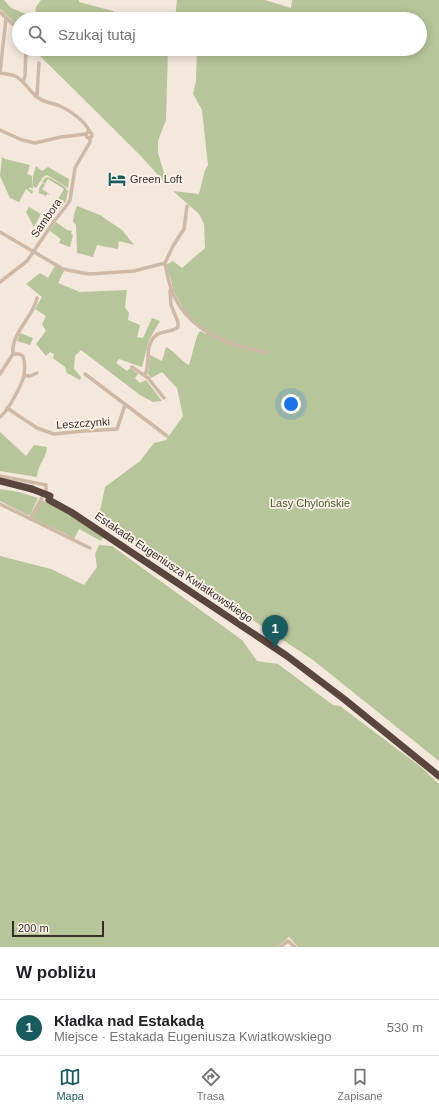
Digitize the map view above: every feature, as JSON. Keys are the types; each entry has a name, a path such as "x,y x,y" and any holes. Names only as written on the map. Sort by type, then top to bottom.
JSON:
{"highway":[{"name":"Estakada Eugeniusza Kwiatkowskiego","path":"0,481 31,491 71,512 245,625 346,698 439,770"},
{"name":"Estakada Eugeniusza Kwiatkowskiego","path":"0,486 31,491"},
{"name":"Estakada Eugeniusza Kwiatkowskiego","path":"346,698 439,776"}],"street":[{"path":"0,12 12,24"},
{"path":"0,130 15,138 31,142 39,142 69,136 88,135 88,128 65,109 41,100 35,96 16,76 0,73 1,42 6,18"},
{"path":"23,82 25,76 26,56"},
{"path":"35,96 37,95 39,63"},
{"name":"Sambora","path":"0,285 0,282 23,265 34,252 55,220 69,203 74,174 85,150 88,135"},
{"path":"145,375 147,372 149,351 152,340 159,333 174,330 178,327 178,322 171,305 170,288 165,263 173,246 184,229 187,206"},
{"path":"0,232 63,269 90,274 134,272 165,263"},
{"path":"170,288 182,309 202,330 221,340 244,349 265,352"},
{"path":"0,374 13,354 12,351 17,335 35,306 37,298"},
{"path":"0,417 7,408 24,376 24,358 19,354 13,354"},
{"path":"132,367 145,375 164,398"},
{"path":"24,376 30,376 37,373"},
{"path":"85,374 167,436"},
{"name":"Leszczynki","path":"7,408 37,428 49,434 60,434 117,429 125,404"},
{"path":"0,476 37,482 46,485 46,490 30,519"},
{"path":"0,504 90,548"},
{"path":"280,947 288,941 295,947"}],"green space":[{"path":"0,0 4,0 11,8 22,12 12,12 12,20 0,9"},
{"path":"41,0 79,0 79,2 114,12 35,12 36,7"},
{"name":"Lasy Chylońskie","path":"177,0 265,0 291,8 292,0 439,0 439,761 313,660 180,572 123,532 100,511 105,487 140,461 154,443 166,440 183,416 177,388 162,372 151,378 148,374 150,355 162,361 166,347 189,365 197,336 200,331 206,334 207,332 186,313 173,290 166,265 173,261 182,268 205,248 204,224 199,214 173,191 199,194 205,170 208,165 202,110 193,94 196,81 197,56 427,56 427,12 176,12"},
{"path":"40,56 168,56 166,120 158,141 158,153 168,186 139,154"},
{"path":"2,157 30,165 27,174 32,176 33,189 30,187 29,189 33,191 32,194 26,189 19,202 10,198 0,176"},
{"path":"36,166 42,171 48,167 69,179 68,188 47,175 43,177 36,188 33,186 33,176"},
{"path":"48,177 64,186 68,191 66,201 58,211 56,209 57,212 54,215 50,213 64,189 48,179 45,184 42,182"},
{"path":"42,183 45,185 42,189 51,195 47,194 46,196 39,193"},
{"path":"77,206 100,215 122,230 134,245 119,241 118,249 97,245 93,257 77,253 76,225 73,222"},
{"path":"29,207 41,214 34,227 26,212"},
{"path":"56,222 67,230 72,231 71,234 73,235 70,247 59,243 61,239 50,231"},
{"path":"55,266 64,271 58,283 80,292 127,290 125,307 129,313 128,320 140,325 137,337 143,338 152,318 160,321 149,340 142,367 119,359 116,363 127,371 130,368 138,374 135,378 140,383 146,380 162,401 153,402 140,395 81,350 75,356 74,369 81,377 80,380 67,373 65,367 53,358 54,354 50,352 46,356 36,344 46,331 42,324 46,316 35,309 42,297 26,284 40,273 48,278"},
{"path":"20,333 33,338 30,345 17,341"},
{"path":"0,432 26,456 34,445 47,447 37,477 0,471"},
{"path":"0,489 19,492 38,498 30,515 27,515 0,501"},
{"path":"42,500 69,514 103,537 101,541 79,529 74,539 33,519"},
{"path":"99,545 112,546 242,640 257,661 278,664 333,705 340,706 421,767 439,784 439,947 298,947 289,937 277,947 0,947 0,556 51,569 84,585 97,567 95,554"}],"place":[{"name":"Green Loft","path":"117,179"},
{"name":"Kładka nad Estakadą","path":"275,648"}]}
